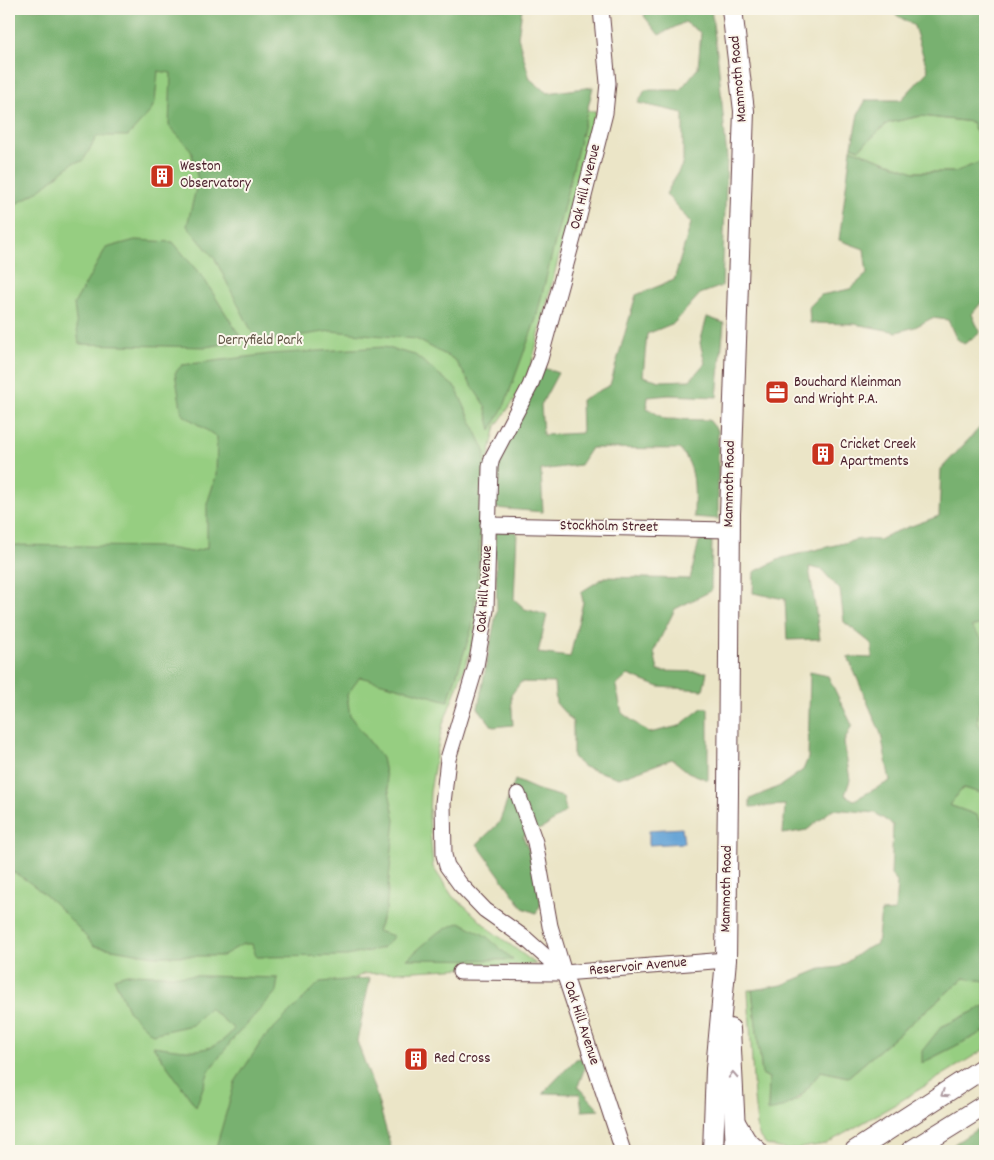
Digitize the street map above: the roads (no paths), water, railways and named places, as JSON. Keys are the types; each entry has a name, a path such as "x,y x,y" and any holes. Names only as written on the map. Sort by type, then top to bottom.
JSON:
{"main road":[{"name":"Mammoth Road","path":"732,9 744,111 729,530 726,960 736,1151"},
{"name":"Mammoth Road","path":"713,1151 716,1069 726,960"},
{"path":"856,1151 985,1067"},
{"path":"911,1151 985,1104"},
{"path":"736,1124 746,1140 757,1151"}],"street":[{"name":"Oak Hill Avenue","path":"602,9 608,83 605,113 540,359 530,386 492,458 489,479 486,610 476,666 448,759 443,803 444,855 447,866 485,910 526,939 564,973 623,1151"},
{"name":"Stockholm Street","path":"488,525 729,530"},
{"path":"518,794 535,842 550,926 564,973"},
{"name":"Reservoir Avenue","path":"460,972 564,973 726,960"}],"water":[{"path":"682,828 684,843 649,845 649,830"}],"place":[{"name":"Weston Observatory","path":"162,176"},
{"name":"Bouchard Kleinman and Wright P.A.","path":"777,392"},
{"name":"Cricket Creek Apartments","path":"823,454"},
{"name":"Red Cross","path":"416,1059"}],"park label":[{"name":"Derryfield Park","path":"260,341"}]}
